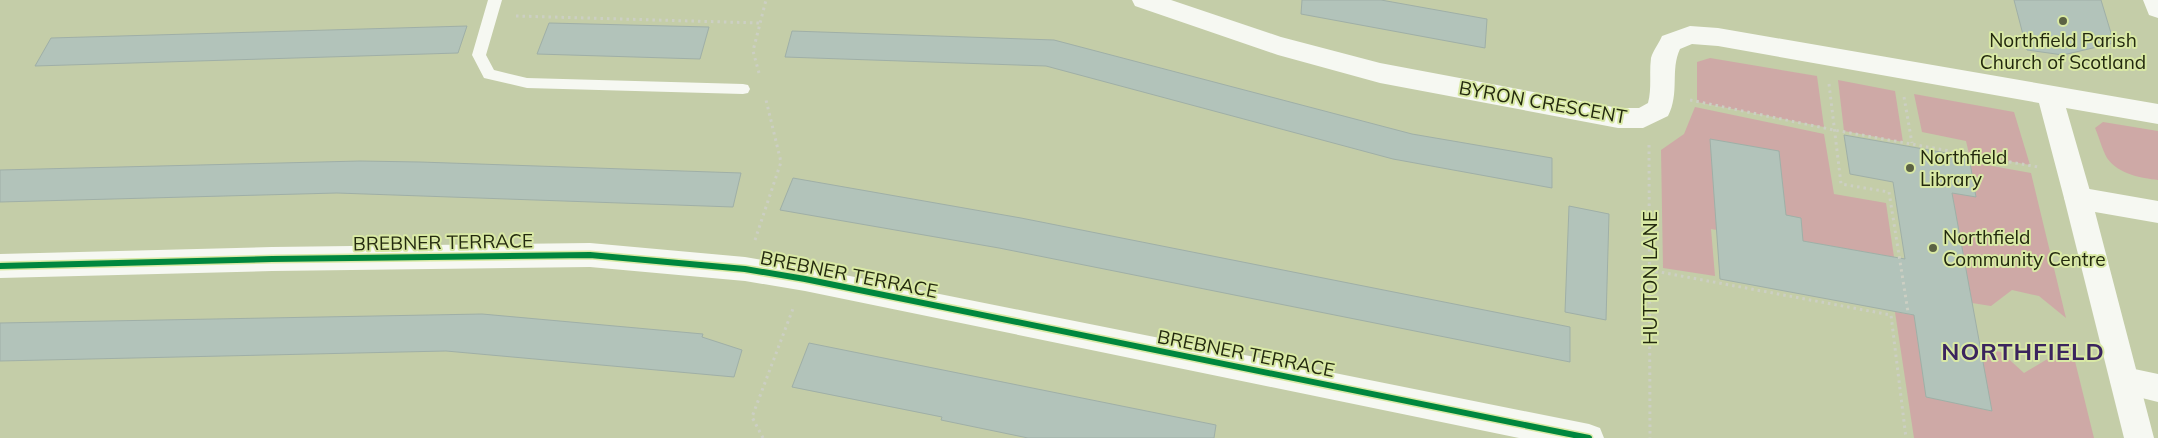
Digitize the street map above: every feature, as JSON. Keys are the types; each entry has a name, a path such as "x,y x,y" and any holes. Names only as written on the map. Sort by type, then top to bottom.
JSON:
{"street":[{"name":"BYRON CRESCENT","path":"1144,0 1278,46 1380,73 1618,118 1644,118 1659,109 1663,95"},
{"path":"2154,0 2158,9"},
{"path":"1663,95 1664,57 1671,43 1690,35 1718,37 2158,114"},
{"path":"2050,96 2075,185 2139,438"},
{"path":"2075,185 2158,212"},
{"name":"BREBNER TERRACE","path":"0,266 272,259 590,255 745,270 805,279 1590,438"},
{"path":"2125,382 2158,388"}],"lane":[{"path":"495,0 480,55 489,74 527,83 743,89"}],"path":[{"path":"760,79 753,51 766,0"},
{"path":"490,15 760,23"},
{"path":"1826,56 1841,184 1889,192 1908,312"},
{"path":"1899,69 1912,143"},
{"path":"1663,95 1834,130 1912,143 2075,185"},
{"path":"745,270 781,162 765,97"},
{"path":"1650,270 1891,315 1906,438"},
{"path":"763,438 752,417 805,279"}],"shaded area":[{"path":"1710,58 1817,76 1824,127 1697,102 1697,62"},
{"path":"1838,80 1895,91 1903,142 1844,131"},
{"path":"1914,94 2014,112 2030,165 1969,154 1966,141 1922,132"},
{"path":"1695,107 1824,134 1834,194 1886,203 1894,257 1803,241 1801,218 1786,215 1779,151 1710,139 1717,230 1711,229 1715,276 1663,268 1661,150 1684,134"},
{"path":"2103,122 2158,131 2158,180 2144,178 2123,171 2107,158 2095,128"},
{"path":"1970,162 2031,173 2066,318 2039,296 2012,290 1991,306 1972,303 1952,193 1976,197"},
{"path":"1895,312 1914,315 1926,397 1991,411 1980,348 2001,352 2024,373 2071,345 2094,438 1914,438"}],"building":[{"path":"1302,0 1381,0 1487,19 1485,48 1301,14"},
{"name":"Northfield Parish Church of Scotland","path":"2014,0 2101,0 2114,43 2063,55 2027,50"},
{"path":"549,23 709,27 700,59 537,54"},
{"path":"467,26 458,53 35,66 51,38"},
{"path":"792,31 1054,40 1412,134 1552,158 1552,188 1393,159 1046,66 785,57"},
{"path":"1844,135 1969,157 1976,197 1952,193 1992,411 1926,397 1914,315 1720,279 1710,139 1779,151 1786,215 1801,218 1803,241 1905,259 1893,182 1850,174"},
{"path":"360,161 741,173 733,207 337,193 0,202 0,170"},
{"path":"793,178 1021,218 1570,327 1570,362 999,248 780,210"},
{"path":"1569,206 1609,214 1606,320 1565,312"},
{"path":"482,314 703,334 702,337 742,350 734,377 446,351 0,361 0,323"},
{"path":"809,343 1216,425 1214,438 1028,438 941,420 942,417 792,387"}],"cycle path":[{"path":"0,266 272,259 590,255 745,269 805,279 1589,438"}],"place":[{"name":"Northfield Parish Church of Scotland","path":"2063,21"},
{"name":"Northfield Library","path":"1910,168"},
{"name":"Northfield Community Centre","path":"1933,248"}],"district":[{"name":"NORTHFIELD","path":"2023,352"}]}
